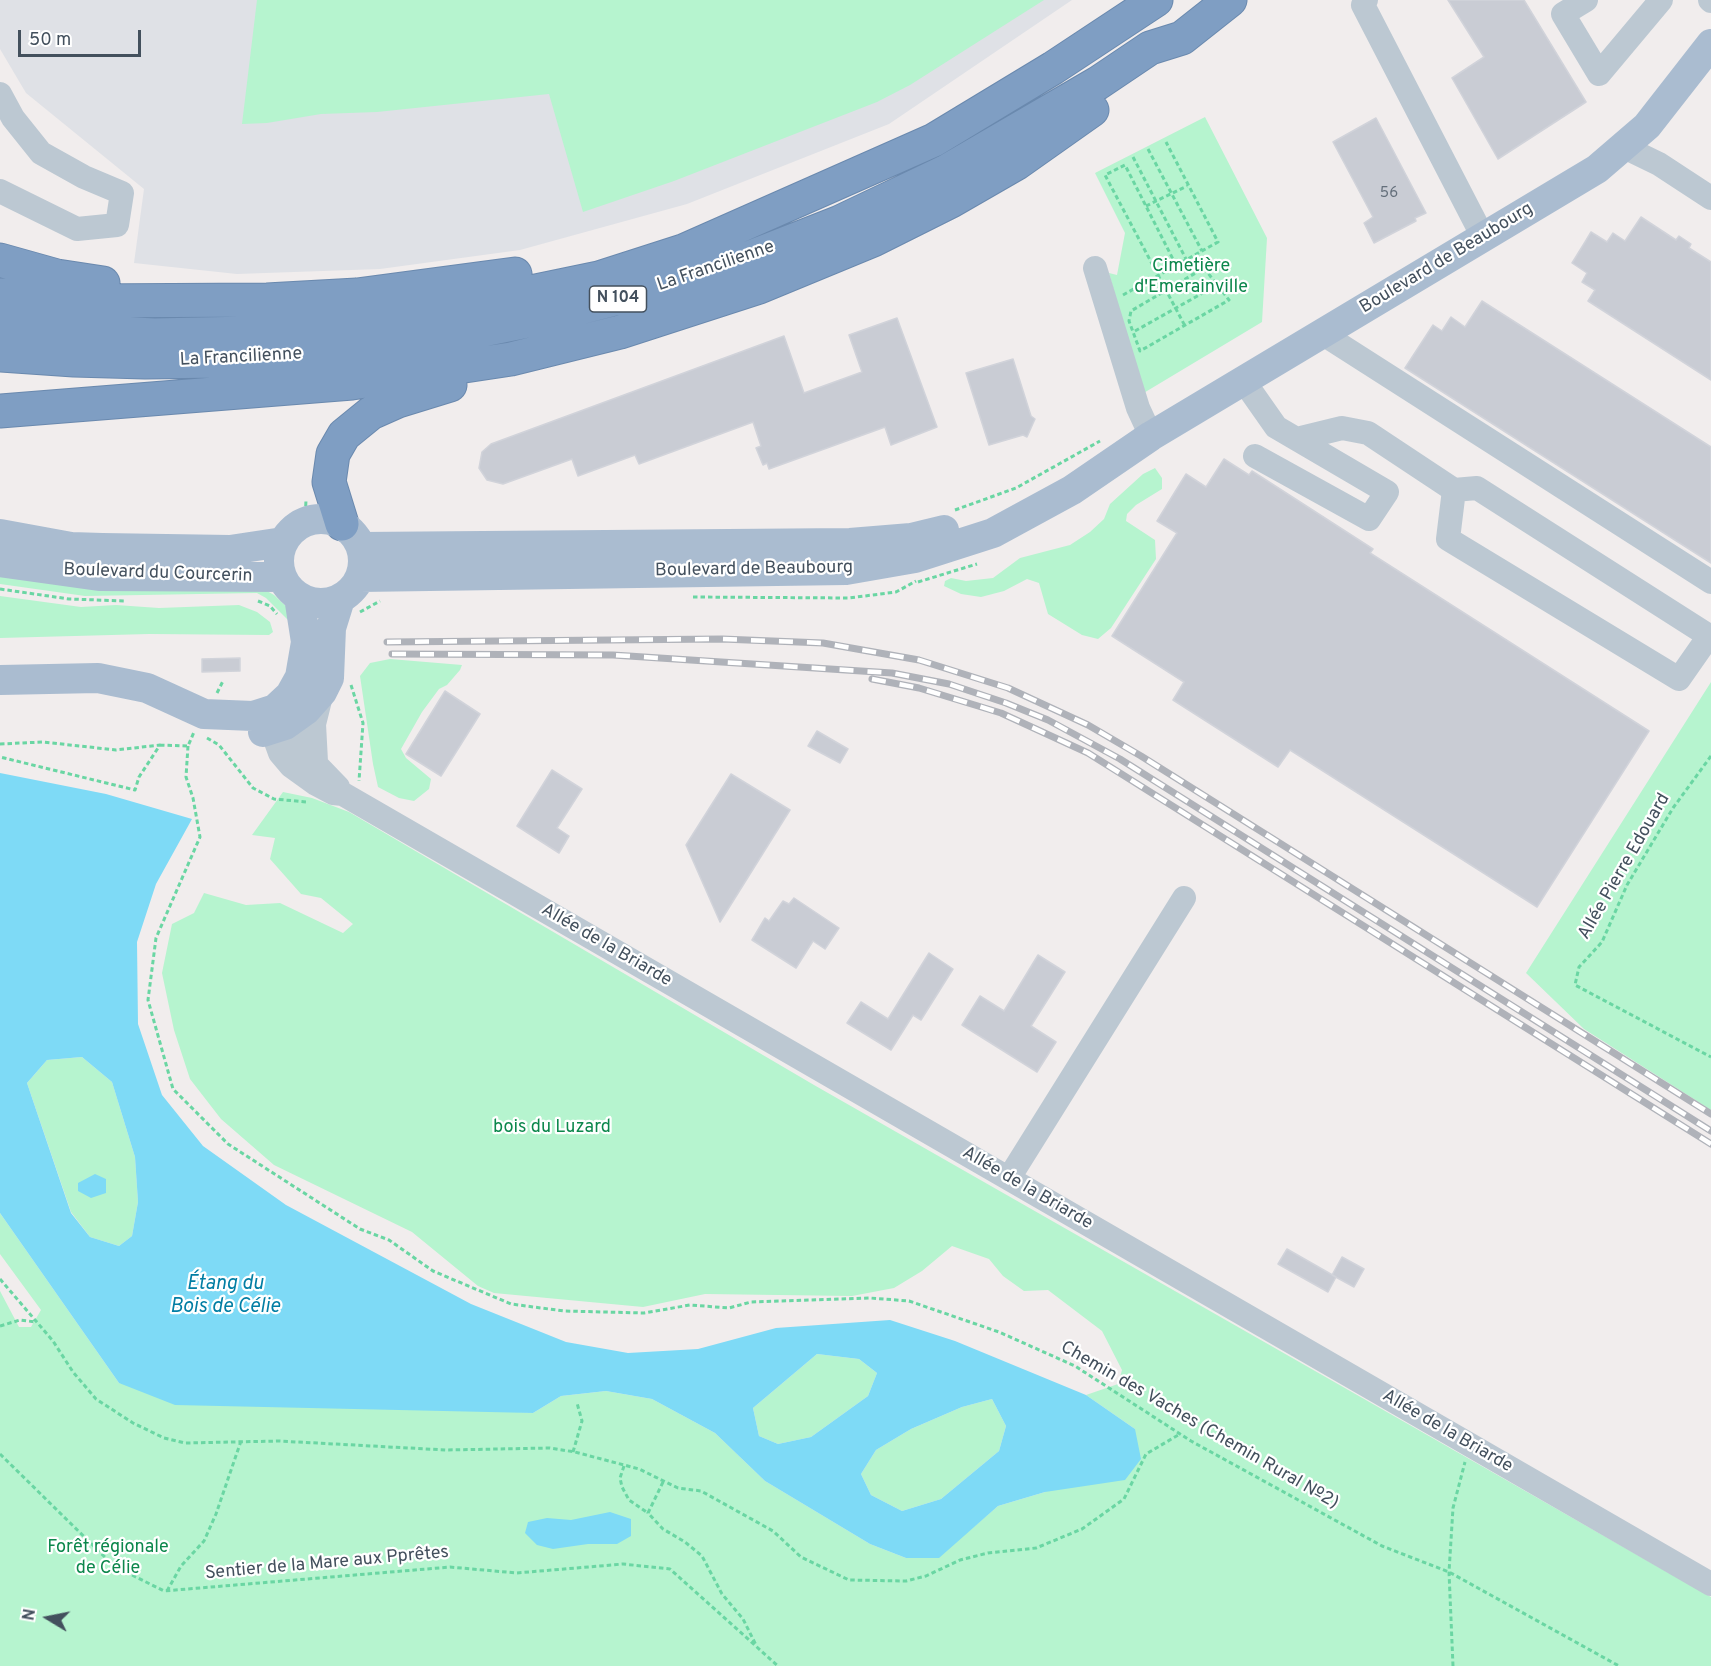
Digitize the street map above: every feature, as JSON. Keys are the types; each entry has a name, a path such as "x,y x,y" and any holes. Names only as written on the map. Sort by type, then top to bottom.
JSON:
{"highway":[{"name":"La Francilienne","path":"0,327 154,335 250,333 435,312 599,278 682,251 934,140 1053,68 1156,0"},
{"name":"La Francilienne","path":"0,355 74,360 178,362 343,353 438,339 606,302 720,269 840,222 945,172 1007,138 1150,48 1182,38 1230,0"},
{"path":"0,411 342,384 511,360 676,315 759,287 873,240 951,201 1017,163 1161,62 1182,38"},
{"path":"0,295 76,301 164,301 267,300 380,292 530,271 597,257 682,232 721,234"},
{"path":"0,260 57,276 137,287 164,301"},
{"path":"352,535 329,482 330,468 337,444 356,423 398,401 489,376 511,360"}],"main road":[{"name":"Boulevard de Beaubourg","path":"360,577 846,570 915,558 982,537 1026,517 1072,490 1151,436 1597,169 1647,126 1711,44"},
{"name":"Boulevard de Beaubourg","path":"352,535 850,543 911,538 970,522 1014,506 1101,458 1151,436"},
{"path":"290,587 312,602 326,603 348,593 360,577 363,567 352,535 330,519 306,510 288,533 279,554 290,587 329,628"},
{"name":"Boulevard du Courcerin","path":"0,534 49,544 102,548 230,550 283,542"},
{"name":"Boulevard du Courcerin","path":"0,561 99,576 290,587"},
{"path":"0,680 98,678 130,683 180,701 196,725 225,726 243,731 306,710 322,692 329,678 329,628 340,598"},
{"path":"277,721 300,677 306,654 329,628"}],"street":[{"path":"1366,0 1363,5 1483,237"},
{"path":"1586,0 1563,14 1599,74 1661,0"},
{"path":"0,94 7,119 41,153 84,177 122,193 117,225 77,229 0,192"},
{"path":"1624,147 1659,165 1711,198"},
{"path":"1095,268 1138,408 1151,436"},
{"path":"1323,334 1711,582"},
{"path":"1243,380 1276,427 1387,492 1369,519 1255,456"},
{"path":"1297,439 1342,428 1368,433 1454,490 1477,488 1709,636 1679,679 1448,539 1454,490"},
{"path":"1300,481 1321,453"},
{"path":"316,762 314,724 322,692"},
{"name":"Allée de la Briarde","path":"277,721 346,796"},
{"name":"Allée de la Briarde","path":"277,721 280,753 291,766 333,793 346,796 1711,1584"},
{"path":"1009,1178 1184,898"}],"path":[{"path":"1106,305 1218,243 1166,142"},
{"path":"1148,149 1202,251"},
{"path":"1133,157 1186,259"},
{"path":"1176,265 1125,165 1105,175 1185,326"},
{"path":"1146,206 1188,186"},
{"path":"1204,268 1229,300 1140,351 1129,321 1131,311 1166,291 1204,268"},
{"path":"1134,332 1217,285"},
{"path":"954,510 1016,488 1103,439"},
{"path":"687,597 812,599 877,596 896,592 916,582 915,558"},
{"path":"0,589 69,599 135,600"},
{"path":"252,599 270,606 290,627 329,628 367,606 383,600"},
{"path":"346,796 358,784 363,741 363,723 350,678"},
{"path":"196,725 219,744 253,788 263,795 293,802 315,803"},
{"name":"Chemin des Vaches (Chemin Rural №2)","path":"196,725 188,746 186,777 194,798 200,837 156,938 148,1000 173,1089 228,1144 360,1229 389,1240 433,1271 511,1304 564,1311 644,1313 690,1305 729,1308 751,1302 870,1298 909,1301 999,1332 1075,1366 1180,1434 1382,1546 1449,1572 1619,1666"},
{"path":"0,744 43,742 116,750 160,745 188,746"},
{"path":"0,757 135,790 139,777 160,745"},
{"name":"Allée Pierre Edouard","path":"1711,756 1672,808 1628,885 1602,942 1579,967 1575,985 1711,1057"},
{"path":"0,1279 38,1323 96,1399 133,1423 164,1438 185,1443 240,1441 446,1450 550,1448 573,1452 639,1470 663,1482 701,1491 773,1531 801,1557 849,1580 906,1581 969,1558 1036,1548 1082,1529 1124,1499 1146,1454 1180,1434"},
{"path":"0,1326 7,1322 20,1320 38,1323"},
{"path":"573,1452 582,1421 577,1403"},
{"path":"0,1454 114,1566 167,1591 181,1566 204,1541 216,1514 240,1441"},
{"path":"1453,1666 1449,1572 1454,1500 1462,1467 1472,1447"},
{"path":"624,1466 620,1478 630,1500 648,1513 663,1529 685,1542 702,1556 722,1594 743,1619 757,1647"},
{"path":"648,1513 663,1482"},
{"name":"Sentier de la Mare aux Pprêtes","path":"167,1591 450,1567 517,1573 623,1564 670,1569 778,1666"}],"shaded area":[{"path":"0,0 1072,0 889,124 687,204 520,250 380,269 237,274 134,263 144,189 26,93 0,49"}],"green space":[{"path":"257,0 1044,0 910,85 877,102 674,181 583,212 549,94 377,112 321,114 267,123 242,124"},
{"name":"Cimetière d'Emerainville","path":"1205,117 1267,238 1262,322 1142,394 1109,273 1117,275 1125,233 1095,173"},
{"path":"1155,468 1162,478 1162,489 1136,505 1127,514 1126,521 1155,540 1156,559 1111,628 1098,639 1082,635 1048,614 1039,583 1027,579 1004,591 981,597 961,594 944,586 945,581 951,578 966,581 993,578 1020,558 1070,545 1090,532 1104,519 1110,504 1143,474"},
{"path":"0,572 260,587 274,595 289,609 292,624 266,598 257,593 85,596 0,584"},
{"path":"0,596 81,607 116,605 159,608 239,605 257,612 270,622 273,632 269,635 149,634 0,638"},
{"path":"390,659 462,665 447,685 439,689 422,712 401,749 406,758 431,779 429,789 414,801 399,798 378,787 373,764 360,676 370,663"},
{"path":"1711,682 1711,1110 1584,1029 1526,973"},
{"name":"bois du Luzard","path":"283,792 312,798 349,812 814,1085 1711,1597 1711,1666 0,1666 0,1291 19,1327 31,1327 41,1310 0,1254 0,1213 119,1383 533,1413 561,1396 606,1391 652,1399 715,1433 765,1481 870,1544 906,1558 969,1531 998,1506 1045,1492 1135,1429 1086,1395 1118,1384 1122,1370 1102,1331 1048,1290 1024,1291 1003,1276 989,1259 952,1246 922,1271 894,1288 852,1296 705,1294 643,1307 494,1293 478,1286 412,1232 274,1165 221,1119 190,1079 174,1030 162,973 172,924 194,913 204,893 246,905 280,903 343,933 353,924 321,898 301,894 270,859 275,838 252,835"},
{"path":"82,1057 112,1082 135,1157 138,1202 132,1236 119,1246 90,1237 71,1212 27,1083 47,1060"},
{"path":"817,1354 859,1359 877,1373 868,1396 811,1437 778,1444 759,1436 753,1408"},
{"path":"992,1399 1006,1426 999,1451 941,1499 902,1511 871,1495 861,1474 876,1450 911,1429 962,1407"}],"water":[{"name":"Étang du Bois de Célie","path":"0,773 106,794 192,819 156,884 137,942 138,1024 162,1095 203,1146 286,1205 471,1304 566,1342 628,1353 698,1349 776,1328 890,1320 955,1341 1086,1395 1135,1429 1141,1459 1125,1480 1045,1492 998,1506 939,1558 906,1558 870,1544 765,1481 715,1433 652,1399 606,1391 561,1396 533,1413 175,1405 119,1383 0,1213","holes":["82,1057 112,1082 135,1157 138,1202 132,1236 119,1246 90,1237 71,1213 27,1083 47,1060","817,1354 859,1359 877,1373 868,1396 811,1437 778,1444 759,1436 753,1408","992,1399 1006,1426 999,1451 941,1499 902,1511 871,1495 861,1474 876,1450 911,1429 962,1407"]},
{"path":"95,1174 106,1179 106,1193 91,1198 78,1191 78,1183"},
{"path":"610,1512 631,1519 631,1536 617,1544 588,1544 553,1549 537,1545 525,1533 528,1522 547,1518 571,1520"}],"building":[{"path":"1448,0 1524,0 1586,102 1498,159 1452,78 1484,57"},
{"path":"1376,118 1426,213 1415,218 1416,221 1374,243 1364,223 1373,217 1333,142"},
{"path":"1641,217 1676,240 1679,236 1691,244 1689,248 1711,262 1711,380 1588,301 1595,290 1582,282 1587,273 1572,263 1591,232 1607,242 1613,233 1625,241"},
{"path":"1482,301 1711,447 1711,563 1405,368 1433,325 1442,331 1451,317 1465,327"},
{"path":"897,318 937,427 891,445 885,427 769,469 767,463 763,465 756,448 761,446 753,422 639,464 635,455 578,476 572,459 503,484 487,480 479,468 482,452 491,444 784,336 804,393 862,372 849,335"},
{"path":"1013,359 1031,416 1035,419 1027,437 1023,435 989,445 966,373"},
{"path":"1224,459 1249,475 1252,471 1373,549 1370,553 1649,731 1537,907 1290,750 1278,767 1173,700 1184,682 1112,636 1177,533 1157,521 1186,474 1206,487"},
{"path":"240,658 240,671 202,672 202,659"},
{"path":"445,691 480,714 441,776 406,754"},
{"path":"817,731 848,749 840,763 808,746"},
{"path":"552,770 582,789 557,828 569,836 559,853 517,826"},
{"path":"731,774 790,810 720,922 686,845"},
{"path":"794,898 839,928 825,949 813,941 796,968 752,940 765,918 769,921 783,901 789,904"},
{"path":"929,953 953,969 921,1020 913,1015 891,1050 847,1023 861,1002 888,1019"},
{"path":"1038,955 1065,972 1031,1026 1056,1042 1037,1072 962,1025 980,996 1004,1011"},
{"path":"1287,1249 1336,1277 1328,1292 1278,1264"},
{"path":"1342,1257 1364,1269 1354,1287 1332,1275"}],"railway":[{"path":"387,642 722,639 823,643 919,660 1008,688 1088,725 1141,756 1711,1114"},
{"path":"392,654 613,655 892,673 949,684 1006,703 1048,720 1120,759 1711,1131"},
{"path":"872,679 919,688 1001,713 1088,753 1711,1144"}],"park label":[{"name":"Forêt régionale de Célie","path":"108,1558"}]}
